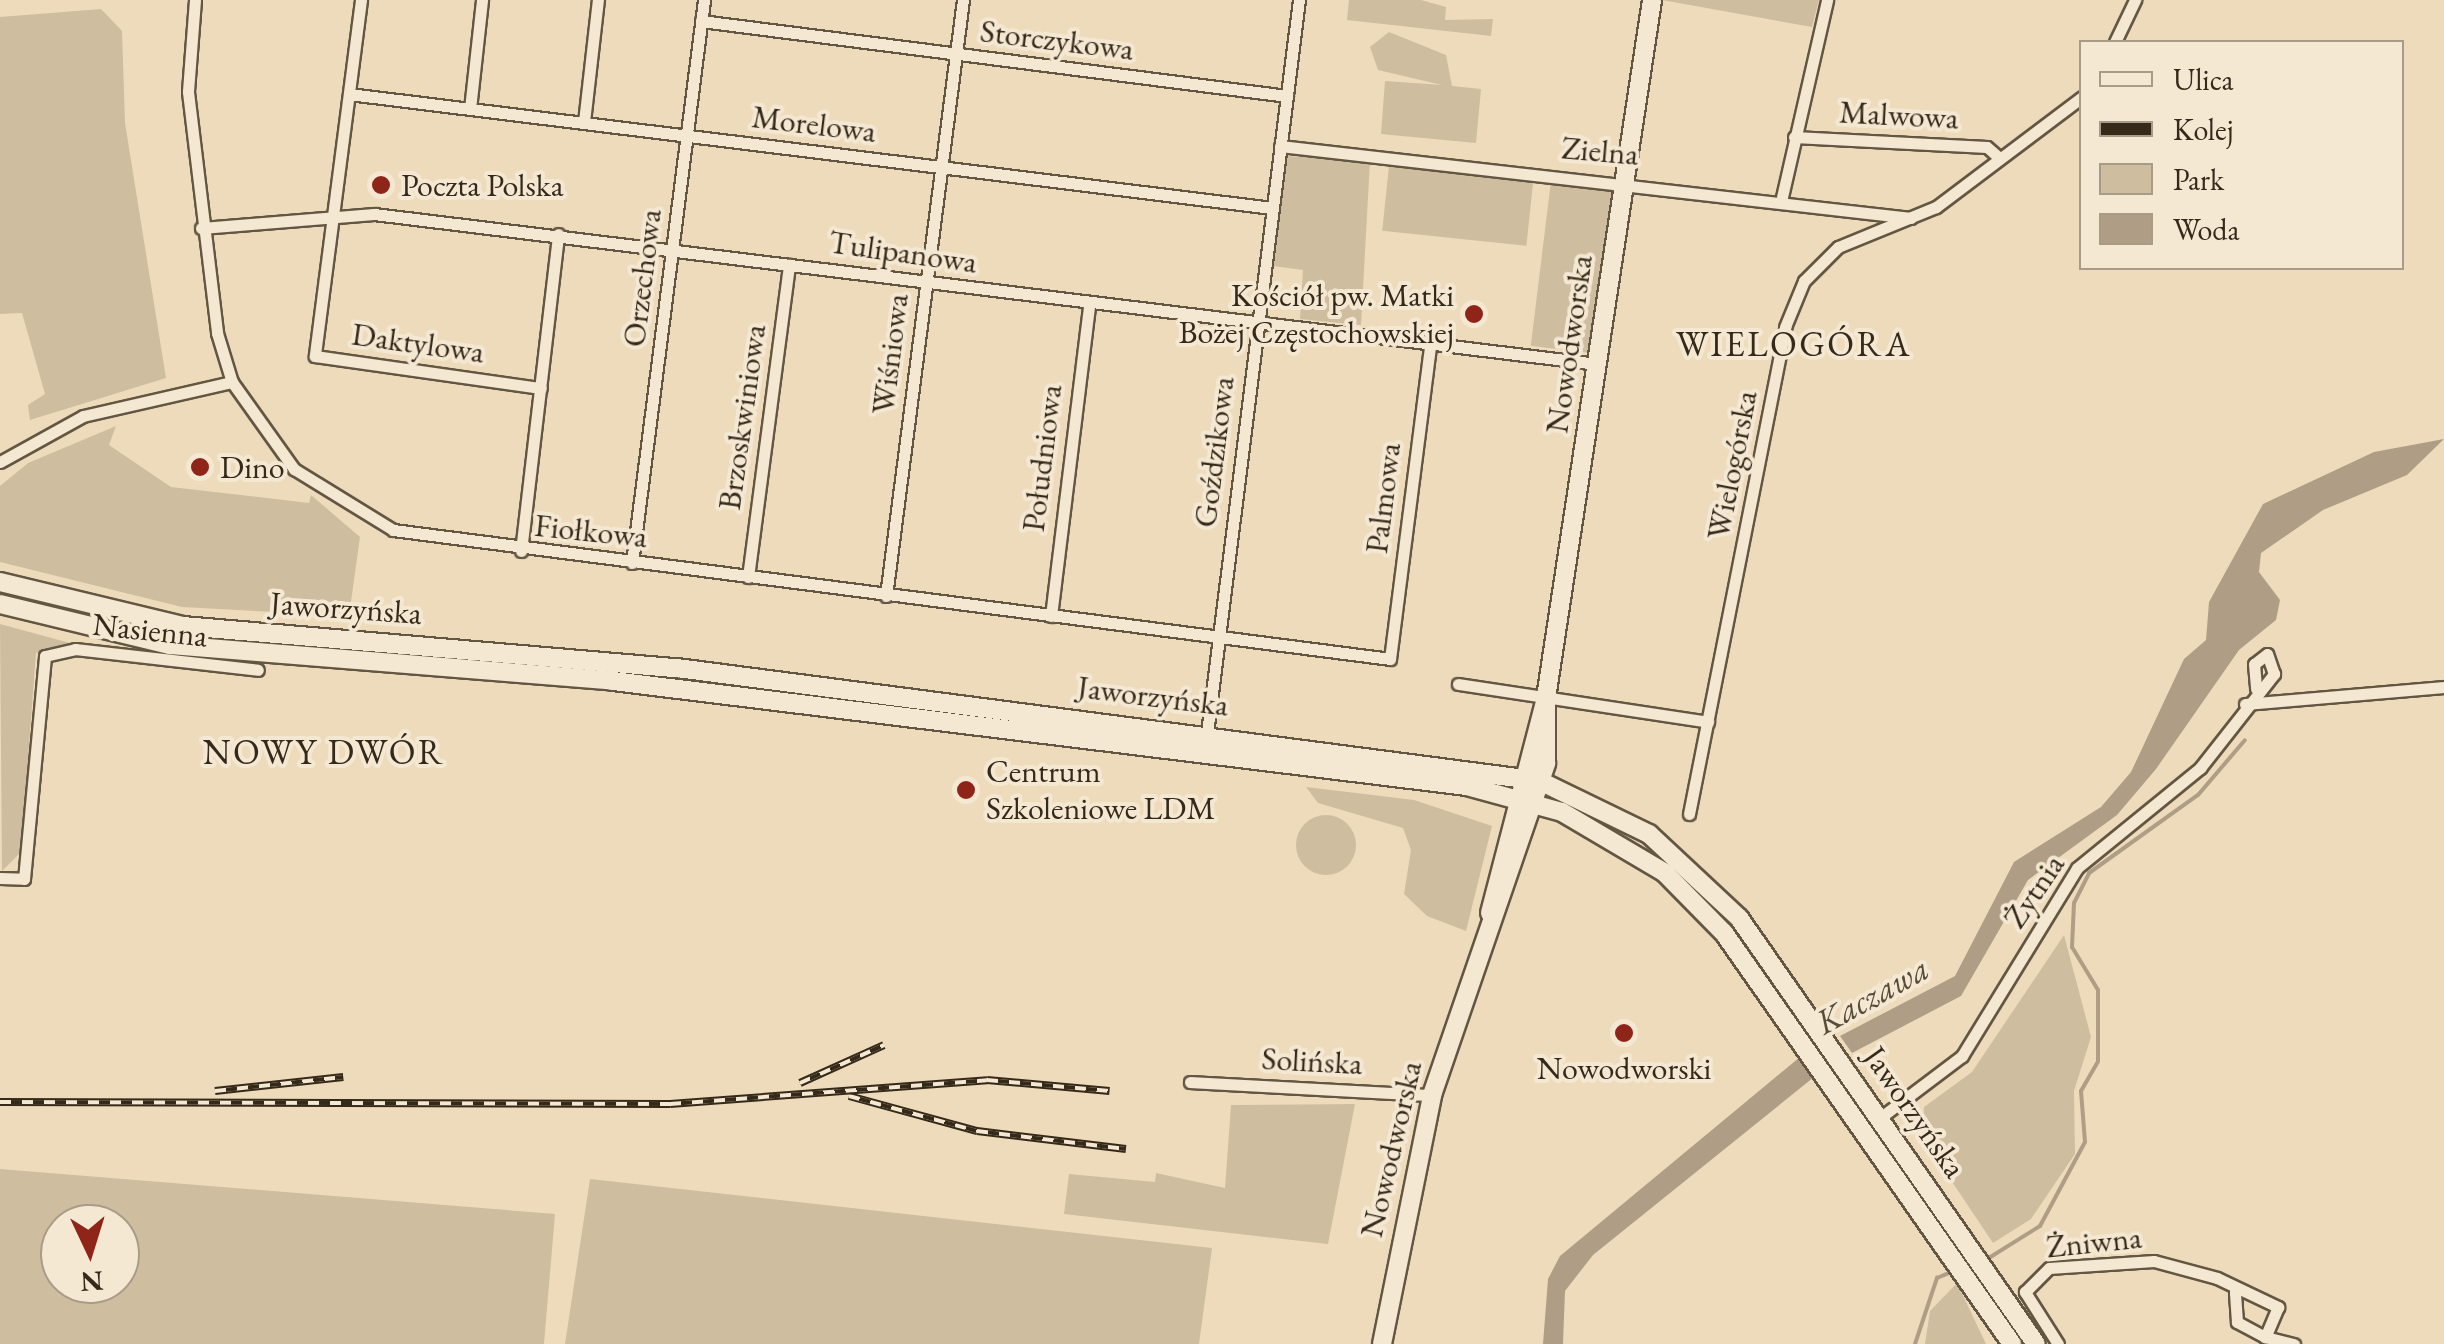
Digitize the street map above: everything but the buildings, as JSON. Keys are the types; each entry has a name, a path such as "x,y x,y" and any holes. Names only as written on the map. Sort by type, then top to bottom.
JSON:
{"main road":[{"name":"Nowodworska","path":"1382,1344 1432,1095 1490,913 1540,781 1546,698 1652,0"},
{"name":"Jaworzyńska","path":"0,582 183,626 530,652 1207,733 1540,781 1614,813 1684,861 1740,918 1977,1254 1980,1276 2012,1344"},
{"name":"Jaworzyńska","path":"0,604 170,645 613,681 1514,796 1533,802 1665,872 1724,933 1956,1259 1980,1276 2036,1344"},
{"name":"Nowodworska","path":"1490,913 1514,796 1546,698"}],"street":[{"name":"Fiołkowa","path":"195,0 188,92 201,228 232,382 272,448 344,506 422,537 1390,658"},
{"path":"333,210 361,0"},
{"path":"470,109 482,0"},
{"path":"584,122 598,0"},
{"name":"Orzechowa","path":"632,563 704,0"},
{"name":"Wiśniowa","path":"886,596 963,0"},
{"name":"Goździkowa","path":"1207,733 1299,0"},
{"path":"1782,197 1827,0"},
{"path":"2117,40 2135,0"},
{"name":"Storczykowa","path":"702,21 1287,96"},
{"name":"Morelowa","path":"349,94 1272,208"},
{"name":"Wielogórska","path":"1689,814 1793,303 1838,247 1911,218 2079,99"},
{"name":"Malwowa","path":"1794,137 1987,146 1997,156"},
{"name":"Zielna","path":"1280,146 1782,197 1911,218"},
{"name":"Tulipanowa","path":"201,228 333,210 558,234 1089,306 1597,364"},
{"name":"Daktylowa","path":"333,210 315,356 541,388"},
{"path":"521,551 558,234"},
{"name":"Brzoskwiniowa","path":"748,577 789,265"},
{"name":"Południowa","path":"1051,616 1089,306"},
{"name":"Palmowa","path":"1390,658 1430,345"},
{"path":"0,462 84,416 232,382"},
{"name":"Nasienna","path":"0,878 24,879 46,656 75,649 258,670"},
{"path":"1458,684 1708,722"},
{"path":"2245,704 2444,687"},
{"name":"Żytnia","path":"1881,1118 1962,1056 2077,868 2200,768 2256,689"},
{"name":"Solińska","path":"1190,1082 1432,1095"},
{"name":"Żniwna","path":"2058,1344 2025,1292 2050,1268 2154,1261 2278,1307 2265,1337"},
{"path":"2235,1292 2237,1322 2265,1337 2294,1344"}],"green space":[{"path":"1349,0 1421,0 1446,7 1445,20 1493,19 1491,36 1347,20"},
{"path":"1662,0 1819,0 1812,27"},
{"path":"101,9 122,31 125,123 166,378 30,420 28,405 45,394 22,313 0,314 0,17"},
{"path":"1389,32 1446,55 1452,86 1481,89 1476,143 1381,134 1385,81 1442,85 1378,70 1370,47"},
{"path":"1286,156 1370,161 1361,325 1300,319 1303,270 1273,266"},
{"path":"1389,166 1533,181 1526,246 1382,231"},
{"path":"1551,181 1613,189 1592,353 1531,346"},
{"path":"116,426 109,445 171,487 309,503 311,495 360,537 349,616 182,607 0,562 0,486 28,463"},
{"path":"0,624 70,643 36,653 21,852 2,871"},
{"path":"1306,787 1414,800 1492,826 1466,931 1427,916 1404,894 1411,850 1403,828 1318,803"},
{"path":"1326,815 1347,824 1356,845 1347,866 1326,875 1305,866 1296,845 1305,824"},
{"path":"2064,935 2091,1037 2074,1091 2075,1154 2031,1219 1993,1243 1922,1137 1924,1107 1972,1072"},
{"path":"1355,1104 1328,1244 1064,1214 1069,1174 1155,1182 1156,1173 1225,1188 1231,1105"},
{"path":"0,1169 555,1214 544,1344 0,1344"},
{"path":"590,1179 1212,1248 1199,1344 565,1344"},
{"path":"1957,1283 1986,1344 1925,1344 1930,1311"}],"water":[{"path":"2444,439 2407,475 2323,510 2261,553 2259,572 2280,600 2276,620 2239,650 2156,769 2117,815 2028,880 1961,996 1852,1053 1840,1036 1955,976 2014,862 2101,807 2131,772 2184,659 2206,640 2209,602 2263,504 2374,452"},
{"path":"1800,1057 1814,1077 1593,1255 1565,1291 1563,1344 1543,1344 1548,1279 1560,1256"}],"waterway":[{"path":"1984,1261 2040,1226 2085,1142 2081,1091 2098,1061 2098,990 2072,947 2074,903 2089,873 2198,795 2245,740"},
{"path":"1915,1344 1937,1278 1956,1270"}],"railway":[{"path":"800,1083 884,1045"},
{"path":"215,1091 343,1077"},
{"path":"0,1102 670,1104 987,1080 1110,1091"},
{"path":"849,1096 977,1131 1126,1149"}],"place":[{"name":"Poczta Polska","path":"381,185"},
{"name":"Kościół pw. Matki Bożej Częstochowskiej","path":"1474,314"},
{"name":"Dino","path":"200,467"},
{"name":"Centrum Szkoleniowe LDM","path":"966,790"},
{"name":"Nowodworski","path":"1624,1033"}],"district":[{"name":"WIELOGÓRA","path":"1794,344"},
{"name":"NOWY DWÓR","path":"324,752"}],"water label":[{"name":"Kaczawa","path":"1872,995"}]}
